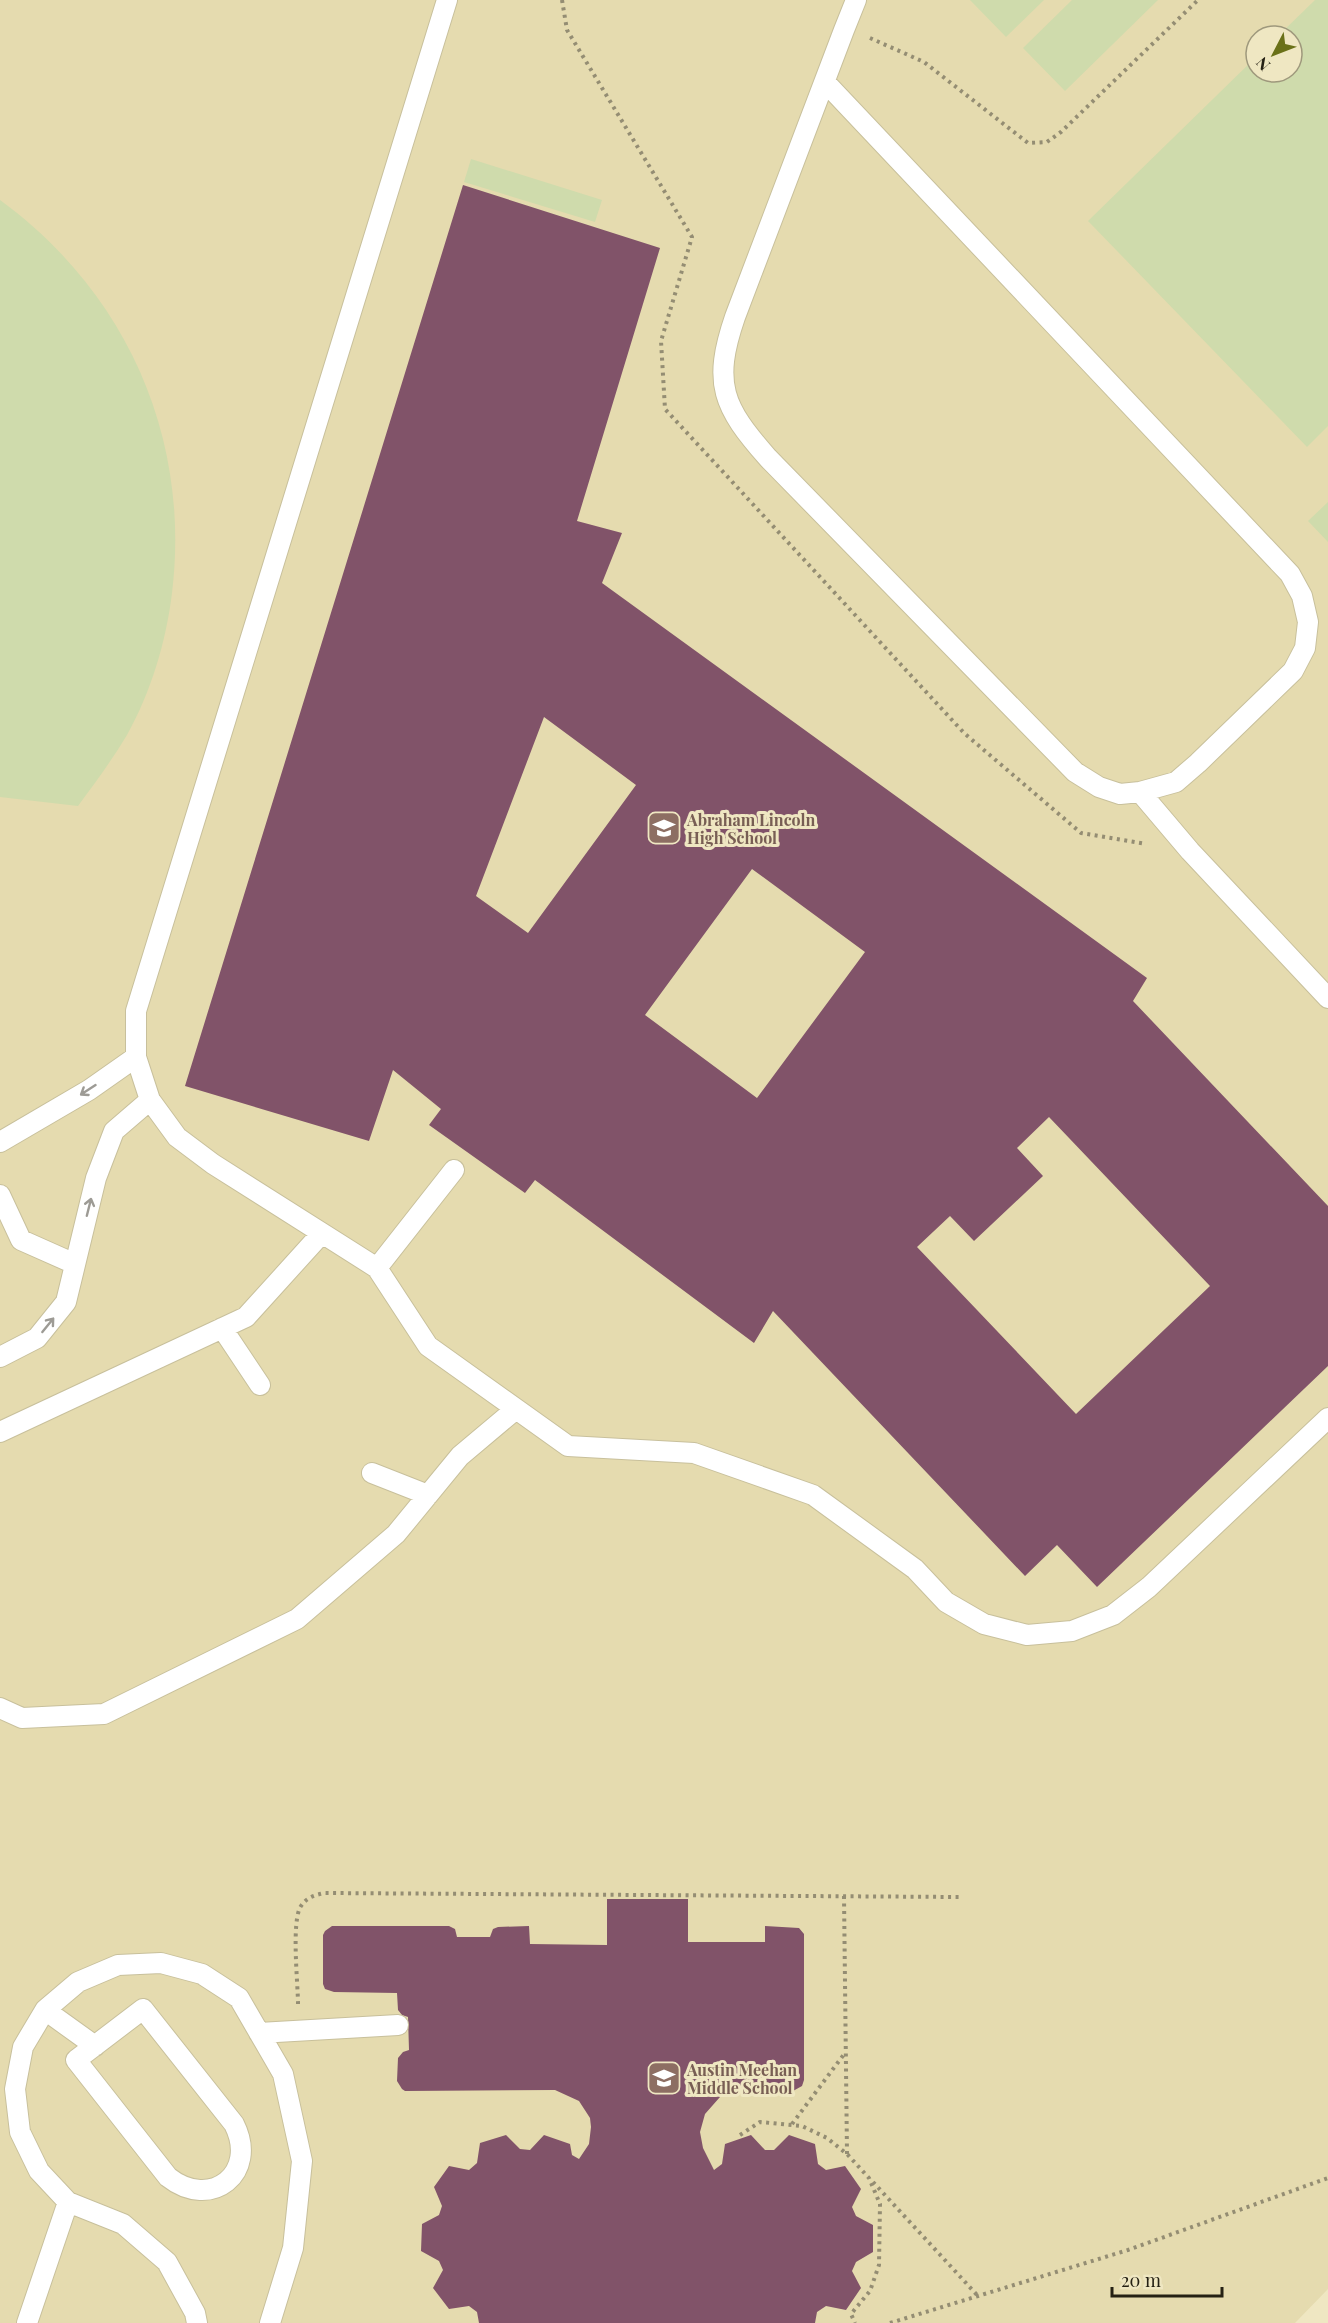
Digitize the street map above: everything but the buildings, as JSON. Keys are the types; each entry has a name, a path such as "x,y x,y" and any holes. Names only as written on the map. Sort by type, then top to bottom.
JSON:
{"lane":[{"path":"447,0 136,1011 136,1057 150,1100 177,1137 213,1164 377,1268 428,1346 568,1446 694,1453 813,1495 915,1569 946,1602 984,1624 1028,1635 1072,1631 1113,1615 1149,1587 1328,1418"},
{"path":"825,82 1290,574 1302,596 1308,622 1305,648 1293,671 1176,782 1140,792 1120,794 1099,787 1075,772 768,458 743,430 730,409 723,378 724,347 856,0"},
{"path":"1140,792 1190,851 1328,998"},
{"path":"0,1142 89,1090 136,1057"},
{"path":"0,1357 37,1338 66,1302 96,1178 114,1131 150,1100"},
{"path":"377,1268 454,1170"},
{"path":"0,1195 21,1240 75,1264"},
{"path":"0,1432 246,1317 322,1233"},
{"path":"222,1328 260,1385"},
{"path":"0,1708 22,1718 104,1714 297,1619 396,1534 460,1456 516,1409"},
{"path":"372,1473 428,1495"},
{"path":"197,2323 195,2313 166,2262 123,2224 68,2202 39,2171 20,2132 15,2089 23,2047 45,2010 78,1982 118,1965 161,1963 202,1974 239,1998 283,2074 302,2161 293,2248 270,2323"},
{"path":"143,2009 234,2124 240,2137 242,2151 239,2165 231,2177 220,2186 192,2191 179,2186 168,2177 76,2060 95,2046 143,2009"},
{"path":"45,2010 95,2046"},
{"path":"259,2033 398,2025"},
{"path":"27,2323 68,2202"}],"path":[{"path":"562,0 567,30 692,237"},
{"path":"870,38 924,62 1028,143 1047,142 1061,132 1198,0"},
{"path":"299,2010 296,1923 300,1906 312,1895 325,1893 960,1897"},
{"path":"844,1896 847,2154"},
{"path":"792,2124 846,2052"},
{"path":"740,2135 760,2122 802,2126 827,2138 847,2154 978,2296"},
{"path":"855,2323 851,2313 870,2291 879,2265 880,2204 869,2178"},
{"path":"890,2323 1128,2250 1328,2178"}],"shaded area":[{"name":"Abraham Lincoln High School","path":"0,0 1328,0 1328,2289 1295,2323 0,2323"}],"green space":[{"path":"970,0 1044,0 1006,37"},
{"path":"1072,0 1158,0 1065,91 1023,48"},
{"path":"1315,0 1328,0 1328,426 1307,447 1088,221 1244,69 1244,84 1304,84 1304,24 1290,24"},
{"path":"471,159 602,200 595,222 464,182"},
{"path":"0,200 44,237 83,278 115,324 140,372 159,424 171,479 175,535 172,593 161,648 136,719 78,806 0,797"},
{"path":"1328,502 1328,542 1308,521"}],"place":[{"name":"Abraham Lincoln High School","path":"664,828"},
{"name":"Austin Meehan Middle School","path":"664,2078"}]}
